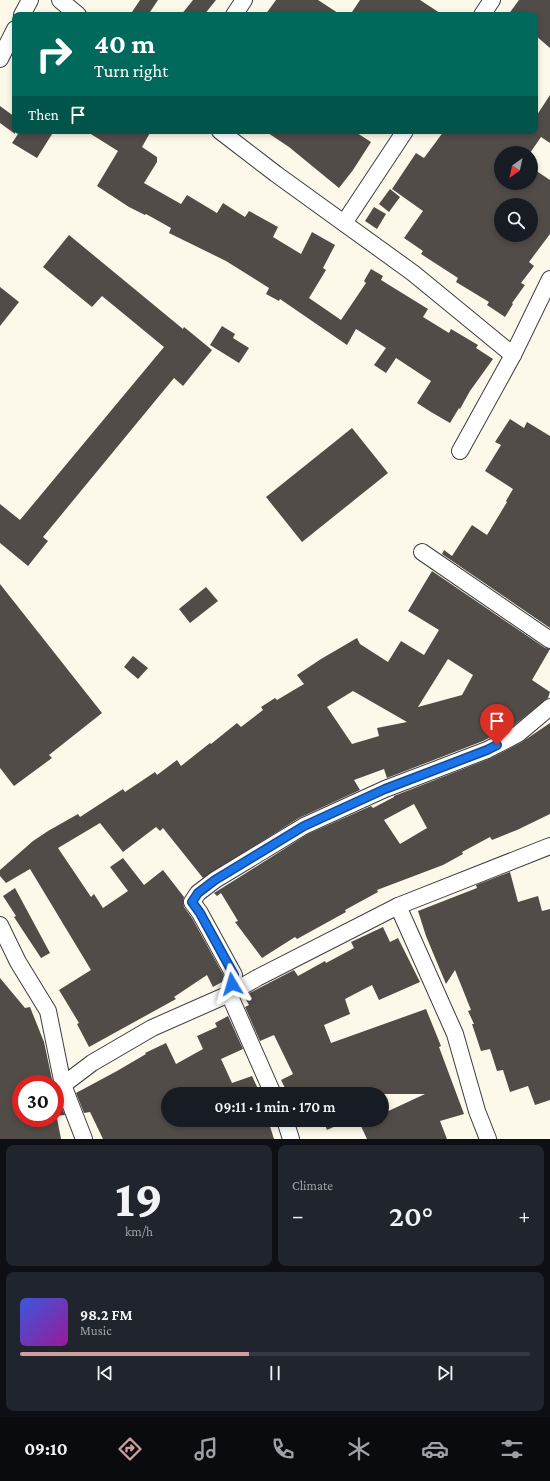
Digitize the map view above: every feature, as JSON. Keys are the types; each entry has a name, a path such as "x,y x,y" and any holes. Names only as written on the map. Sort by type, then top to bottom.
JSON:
{"street":[{"path":"24,12 30,0"},
{"path":"60,0 74,12"},
{"path":"236,12 244,0"},
{"path":"484,12 492,0"},
{"path":"0,59 12,35"},
{"path":"224,134 413,273 513,355"},
{"path":"344,223 403,134"},
{"path":"460,451 513,355 550,279"},
{"path":"422,552 550,640"},
{"path":"270,1087 229,994 234,975 200,913 192,902 198,893 215,880 304,826 385,789 487,750 518,734 550,707"},
{"path":"64,1084 92,1063 152,1028 229,994 264,974 398,906 550,846"},
{"path":"398,906 455,1034 477,1111 488,1139"},
{"path":"0,925 18,962 48,1011 61,1075"},
{"path":"64,1088 84,1139"},
{"path":"287,1127 291,1139"}],"building":[{"path":"140,0 158,0 150,12 132,12"},
{"path":"193,0 216,0 206,12 183,12"},
{"path":"276,0 318,0 336,12 267,12"},
{"path":"360,0 420,0 438,12 352,12"},
{"path":"519,0 550,0 550,48 538,38 538,12 510,12"},
{"path":"550,95 550,143 541,137 535,146 494,146 494,190 538,190 538,172 550,180 550,234 529,262 534,266 521,283 525,285 512,303 513,304 505,317 487,305 489,302 456,282 458,278 421,254 423,251 404,238 423,211 392,189 416,153 424,158 442,134 538,134 538,113"},
{"path":"0,106 12,115 12,132 0,123"},
{"path":"18,134 52,134 37,158 12,143"},
{"path":"91,134 149,134 142,147 157,157 157,162 144,183 181,204 187,195 217,213 223,203 245,217 249,211 278,227 273,237 301,254 312,232 335,245 323,268 326,270 309,298 341,320 366,283 364,281 371,269 383,276 381,280 428,309 423,317 449,333 451,329 478,345 476,348 493,359 470,391 450,423 417,403 431,381 396,358 386,373 374,365 386,348 356,329 347,345 280,299 279,301 266,294 269,288 226,261 169,233 171,228 146,214 145,215 129,207 97,186 118,151"},
{"path":"270,134 359,134 371,142 353,170 339,188 289,147"},
{"path":"390,189 400,197 389,212 379,204"},
{"path":"374,207 386,214 377,229 365,221"},
{"path":"69,235 183,329 184,327 212,350 183,386 174,378 43,537 48,541 28,566 0,543 0,504 20,520 164,347 102,296 92,307 43,267"},
{"path":"0,287 19,302 0,326"},
{"path":"222,326 235,334 233,338 249,348 239,363 210,345"},
{"path":"510,419 524,428 527,422 550,436 550,628 442,554 444,550 452,556 472,525 487,535 507,502 506,501 513,489 485,471 501,445 495,442"},
{"path":"352,428 388,473 302,542 266,497"},
{"path":"432,571 545,648 550,649 532,680 550,692 548,698 513,726 483,741 387,778 384,769 354,780 360,790 299,818 203,878 163,828 160,831 156,827 123,852 100,823 58,848 91,897 94,894 103,908 128,891 110,867 123,858 144,885 163,870 184,897 184,907 192,918 224,976 222,982 213,987 207,975 174,997 176,999 89,1047 77,1024 79,1023 59,990 91,970 30,869 6,883 0,876 0,870 33,841 48,831 78,814 80,817 123,789 125,792 155,772 157,775 177,760 181,766 237,723 241,727 263,710 261,707 275,698 277,700 304,684 297,675 357,638 360,644 388,662 401,641 424,655 439,630 408,611","holes":["448,659 473,675 462,695 418,707","353,691 407,722 377,728 379,736 352,744 327,707"]},
{"path":"0,584 102,713 49,755 52,758 14,786 0,768"},
{"path":"206,587 218,601 190,623 179,609"},
{"path":"133,656 148,668 138,679 124,667"},
{"path":"550,723 550,814 492,840 490,837 462,852 463,854 443,865 377,890 378,892 345,910 346,912 297,939 295,937 262,958 235,922 238,921 221,893 217,896 214,893 308,834 371,806 373,808 394,796 491,758 522,742","holes":["414,804 427,828 400,844 384,820"]},
{"path":"510,872 518,902 538,896 542,911 550,909 550,1100 535,1105 528,1086 510,1092 503,1070 497,1071 490,1049 481,1051 472,1024 474,1024 468,1011 471,1010 455,970 446,984 426,936 418,911 477,888 476,885"},
{"path":"15,888 50,953 41,958 14,917 16,916 3,896"},
{"path":"383,927 390,942 398,938 420,982 379,1000 372,985 345,999 350,1014 324,1025 331,1043 426,1009 441,1046 439,1047 464,1114 440,1121 447,1139 367,1139 361,1127 389,1127 389,1111 425,1094 389,1094 389,1087 284,1087 281,1080 293,1074 274,1035 260,1041 245,1007 249,1005 244,996 294,970 298,976 325,961 326,963 354,948 351,942"},
{"path":"0,978 25,1008 30,1007 44,1042 51,1075 12,1075 12,1127 59,1127 61,1139 0,1139"},
{"path":"228,1016 243,1049 221,1059 232,1083 252,1076 257,1087 161,1087 161,1127 270,1127 274,1139 103,1139 90,1112 84,1113 76,1093 117,1071 146,1054 145,1053 166,1043 176,1064 203,1049 197,1036 217,1027 215,1023"},
{"path":"326,1127 334,1127 327,1130"}],"route":[{"path":"232,984 234,975 200,913 192,902 198,893 215,880 304,826 385,789 497,745"}]}
